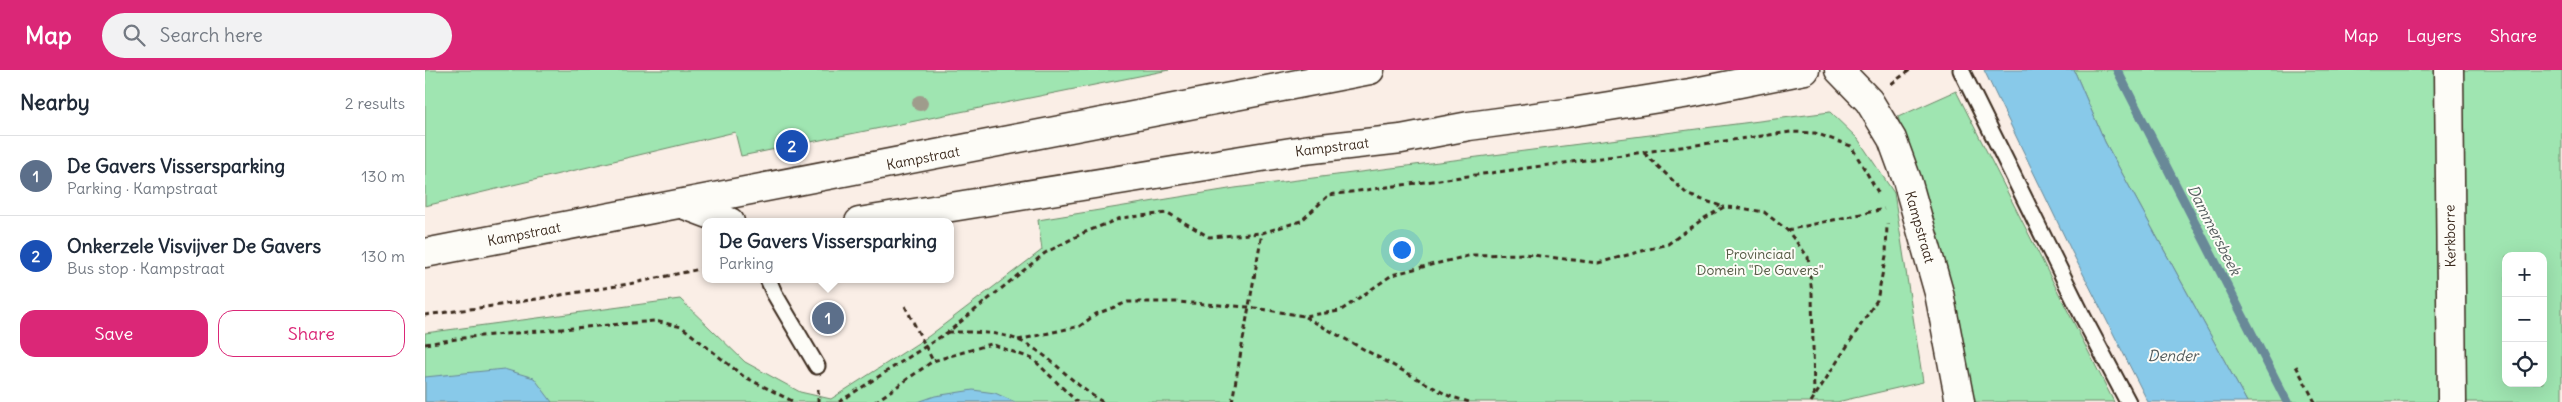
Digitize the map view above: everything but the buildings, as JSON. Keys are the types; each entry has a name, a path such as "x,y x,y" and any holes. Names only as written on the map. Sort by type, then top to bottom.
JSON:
{"street":[{"name":"Kampstraat","path":"425,253 1370,70"},
{"name":"Kampstraat","path":"884,218 1304,150 1401,139 1469,126 1614,105 1805,70"},
{"name":"Kampstraat","path":"1839,70 1869,101 1892,138 1904,171 1939,293 1960,402"},
{"name":"Kerkborre","path":"2449,70 2452,402"},
{"path":"682,204 719,218"}],"lane":[{"path":"1961,70 2084,319 2128,402"},
{"path":"770,283 817,366"}],"path":[{"path":"839,402 948,332 1045,254 1083,233 1121,218 1167,214 1209,237 1262,233 1301,221 1329,195 1791,132 1815,133 1851,146 1887,208 1887,256 1877,300 1811,402"},
{"path":"1644,152 1688,195 1724,207 1764,212 1787,230 1808,257 1812,294 1814,396"},
{"path":"1018,340 1080,326 1096,314 1128,302 1177,302 1249,307 1304,316 1340,312 1392,275 1472,255 1524,254 1598,262 1668,244 1703,218 1724,207"},
{"path":"1787,230 1887,208"},
{"path":"1232,402 1262,233"},
{"path":"425,315 629,284 702,269"},
{"path":"905,306 933,361"},
{"path":"1304,316 1449,396 1469,402"},
{"path":"425,344 470,337 655,320 682,327 743,376 794,402"},
{"path":"948,332 986,332 1018,340 1043,356 1089,395 1103,402"},
{"path":"875,402 933,361 991,344 1033,359 1077,402"},
{"path":"2297,366 2315,402"}],"green space":[{"path":"425,70 1169,70 741,156 735,132 425,206"},
{"path":"2074,70 2439,70 2436,270 2439,402 2247,402 2105,142"},
{"path":"2460,70 2562,70 2562,402 2461,402"},
{"path":"1956,91 2114,402 1968,402 1933,227 1898,117"},
{"name":"Provinciaal Domein \"De Gavers\"","path":"1830,112 1858,139 1894,193 1923,382 1837,402 425,402 425,333 680,299 745,362 800,392 831,399 929,336 1042,250 1038,220 1235,188"}],"water":[{"name":"Dender","path":"1984,70 2074,70 2105,142 2247,402 2148,402 2072,252"},
{"path":"504,369 534,378 552,402 425,402 425,377"},
{"path":"973,390 995,393 1015,402 918,402 935,396"}],"waterway":[{"name":"Dammersbeek","path":"2117,70 2287,402"}],"place":[{"name":"Onkerzele Visvijver De Gavers","path":"792,146"},
{"name":"De Gavers Vissersparking","path":"828,318"}]}
